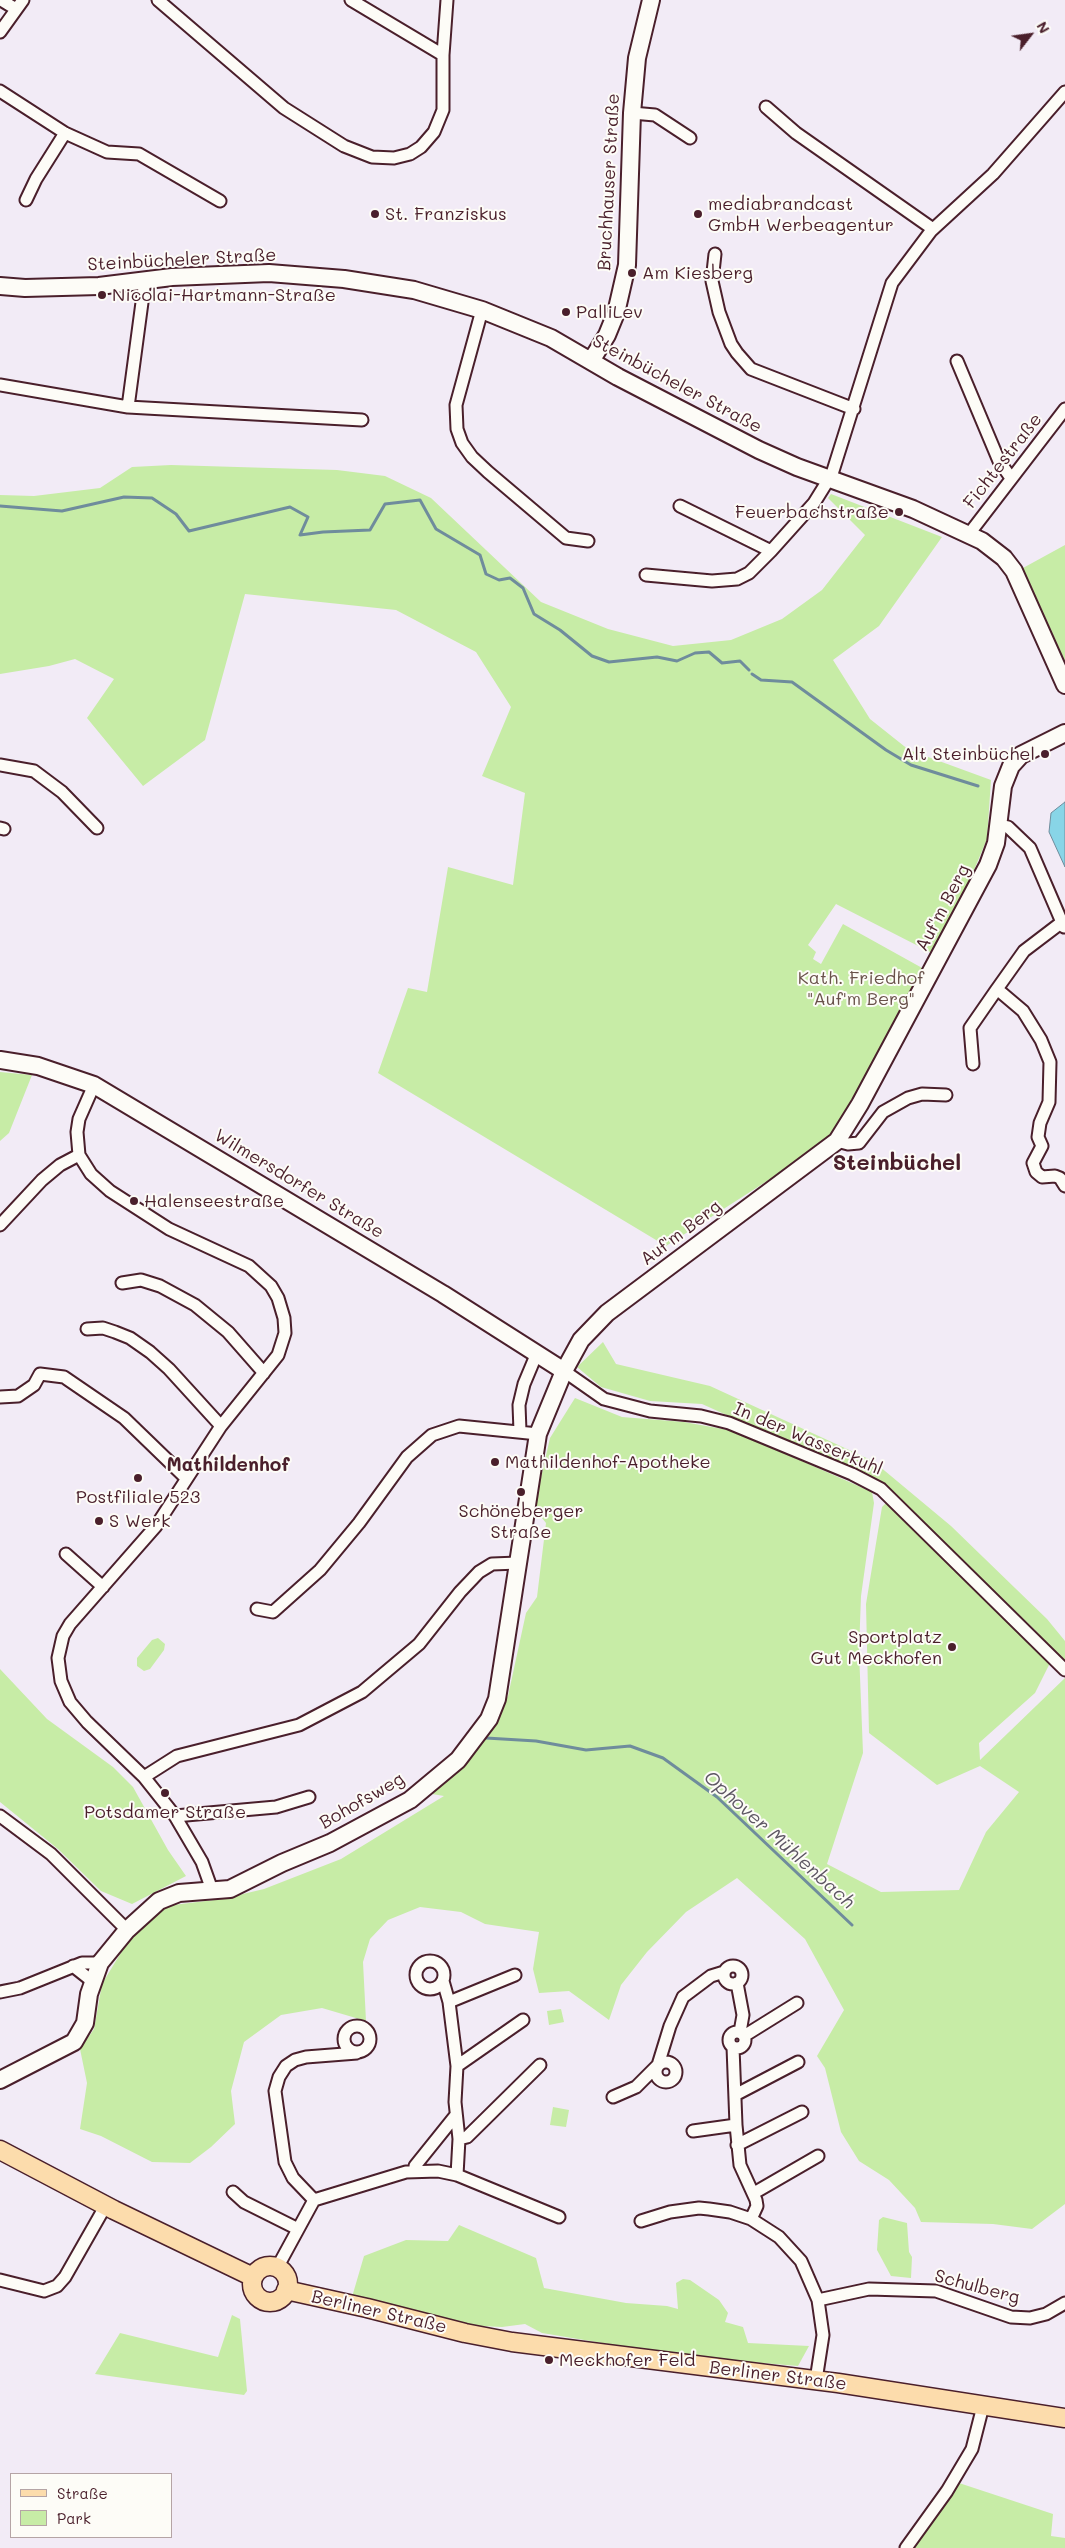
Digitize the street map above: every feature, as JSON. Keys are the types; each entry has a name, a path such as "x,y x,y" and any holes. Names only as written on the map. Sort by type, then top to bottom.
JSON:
{"main road":[{"path":"0,2150 106,2205 253,2276"},
{"path":"265,2267 277,2268 287,2280 286,2290 279,2300 273,2302 261,2300 253,2291 253,2276 265,2267"},
{"name":"Berliner Straße","path":"286,2290 368,2308 466,2333 512,2342 816,2380 1065,2418"}],"street":[{"path":"0,32 19,5 1,0"},
{"path":"158,0 172,4 284,108 344,146 372,157 394,158 410,154 421,147 434,132 444,110 443,55 447,0"},
{"path":"352,0 443,55"},
{"name":"Bruchhauser Straße","path":"591,361 607,335 616,313 627,265 632,113 637,58 651,0"},
{"path":"0,91 65,133 107,152 139,154 220,201"},
{"path":"646,575 712,580 737,579 749,573 814,504 830,478 854,409 892,283 919,244 993,174 1065,92"},
{"path":"766,107 796,133 933,229"},
{"path":"632,113 655,116 690,138"},
{"path":"26,200 36,179 65,133"},
{"path":"715,254 712,281 719,312 737,353 752,369 854,409"},
{"name":"Steinbücheler Straße","path":"0,286 25,288 99,286 145,280 269,273 344,279 414,290 482,310 551,338 759,450 797,467 914,509 969,534 1004,558 1014,571 1065,686"},
{"path":"128,407 145,280"},
{"path":"482,310 456,405 457,430 462,443 472,457 488,472 566,538 588,541"},
{"path":"956,361 999,461 1011,478"},
{"path":"0,385 128,407 362,420"},
{"name":"Fichtestraße","path":"969,534 1065,409"},
{"path":"680,506 771,551"},
{"name":"Auf'm Berg","path":"564,1370 581,1340 607,1313 836,1141 860,1104 988,865 996,843 1003,786 1011,766 1021,755 1065,733"},
{"path":"0,765 34,771 62,792 97,828"},
{"path":"973,1064 970,1028 1024,951 1063,926 1030,848 1008,827 998,825"},
{"path":"997,989 1023,1011 1041,1040 1050,1062 1049,1102 1040,1123 1038,1137 1042,1146 1033,1163 1036,1172 1042,1177 1054,1176 1060,1178 1065,1186"},
{"name":"Wilmersdorfer Straße","path":"0,1060 38,1066 94,1085 443,1294 564,1370"},
{"path":"94,1085 79,1120 77,1132 79,1155 91,1174 110,1191 168,1229 249,1266 271,1286 282,1308 284,1333 278,1355 221,1426 156,1526 76,1615 63,1636 58,1658 61,1681 65,1692 78,1712 144,1777 175,1816 202,1862 212,1890"},
{"path":"836,1141 848,1144 859,1143 883,1112 908,1098 922,1094 946,1095"},
{"path":"0,1225 42,1180 60,1165 79,1155"},
{"path":"122,1282 141,1280 160,1286 195,1305 228,1332 264,1373"},
{"path":"87,1328 102,1328 115,1332 130,1338 150,1352 169,1369 221,1426"},
{"path":"520,1431 520,1404 524,1384 537,1353"},
{"name":"Bohofsweg","path":"0,2080 74,2042 85,2023 92,1981 100,1962 127,1930 163,1898 179,1893 230,1889 282,1863 330,1844 410,1800 458,1760 489,1719 498,1699 538,1434 564,1370"},
{"name":"In der Wasserkuhl","path":"564,1370 604,1399 650,1412 701,1416 729,1423 852,1474 881,1490 1065,1670"},
{"path":"0,1397 18,1396 34,1385 40,1374 64,1377 124,1418 186,1478"},
{"path":"257,1608 273,1612 320,1570 355,1529 407,1457 432,1435 459,1426 538,1434"},
{"path":"66,1554 103,1587"},
{"path":"144,1777 177,1756 299,1725 355,1696 411,1652 436,1626 460,1592 479,1572 492,1564 518,1563"},
{"path":"175,1816 276,1807 310,1797"},
{"path":"0,1816 51,1854 127,1930"},
{"path":"0,1992 20,1988 73,1966 100,1962"},
{"path":"73,1966 92,1981"},
{"path":"613,2098 636,2087 658,2065 670,2026 683,1997 711,1976 724,1972 724,1978 728,1983 737,1983 743,2015 743,2045 738,2048 733,2047 736,2125 740,2165 754,2193 757,2206 752,2219"},
{"path":"450,2002 515,1975"},
{"path":"442,1981 450,2002 457,2066 456,2115 459,2139 457,2175"},
{"path":"742,2034 797,2003"},
{"path":"457,2066 523,2020"},
{"path":"314,2200 293,2178 285,2162 275,2091 278,2077 286,2066 300,2059 357,2052"},
{"path":"735,2095 798,2062"},
{"path":"459,2139 467,2137 540,2065"},
{"path":"738,2145 802,2112"},
{"path":"415,2171 415,2166 456,2115"},
{"path":"693,2131 736,2125"},
{"path":"754,2193 818,2156"},
{"path":"277,2268 314,2200 415,2171 457,2175 559,2217"},
{"path":"233,2192 244,2202 298,2229"},
{"path":"0,2280 44,2290 57,2286 65,2277 106,2205"},
{"path":"641,2221 661,2214 699,2208 730,2212 752,2219 779,2237 801,2261 818,2300 823,2335 816,2380"},
{"name":"Schulberg","path":"818,2300 869,2289 936,2291 1011,2316 1030,2318 1046,2314 1065,2303"},
{"path":"906,2548 947,2492 972,2449 983,2406"}],"green space":[{"name":"Kath. Friedhof \"Auf'm Berg\"","path":"171,465 337,470 385,476 431,498 541,602 608,629 673,646 731,640 782,619 822,590 865,535 828,498 831,494 942,537 879,626 833,660 870,719 909,750 991,780 987,839 964,894 932,953 836,904 808,945 816,952 813,959 821,964 843,924 924,969 848,1110 826,1140 795,1163 666,1246 378,1073 408,988 427,992 448,867 513,885 525,793 482,776 511,707 476,652 396,610 245,594 205,740 143,786 87,718 114,679 75,659 49,666 0,674 0,495 34,496 100,488 132,467"},
{"path":"1065,545 1065,661 1023,568"},
{"path":"0,1072 32,1075 9,1133 0,1141"},
{"path":"603,1342 616,1364 710,1386 873,1461 951,1526 1047,1619 1065,1641 1065,1665 1036,1631 885,1486 702,1404 650,1401 601,1387 577,1367"},
{"path":"575,1398 622,1417 684,1422 734,1431 872,1492 874,1503 861,1596 859,1651 863,1753 827,1864 881,1892 959,1890 986,1832 1019,1792 980,1766 937,1785 869,1733 866,1604 882,1507 886,1503 1050,1663 1035,1693 979,1743 980,1760 1065,1678 1065,2204 1032,2229 993,2224 921,2222 915,2208 889,2180 859,2161 841,2132 825,2068 817,2056 844,2010 805,1939 737,1878 686,1912 647,1952 621,1985 609,2020 569,1991 539,1993 533,1969 539,1932 485,1924 461,1912 420,1907 388,1920 370,1939 363,1962 366,2021 322,2008 281,2015 244,2042 231,2091 235,2124 211,2147 190,2163 152,2162 101,2136 80,2129 87,2083 80,2049 94,2029 102,1984 128,1941 165,1906 222,1899 264,1889 341,1859 444,1796 432,1794 465,1761 508,1696 526,1613 537,1597 546,1523 534,1508 550,1438"},
{"path":"158,1638 165,1644 164,1650 150,1669 144,1671 137,1666 137,1658 152,1640"},
{"path":"0,1669 47,1719 113,1767 133,1787 168,1850 186,1876 132,1904 101,1891 58,1849 0,1802"},
{"path":"561,2009 564,2022 549,2025 547,2011"},
{"path":"553,2107 569,2110 566,2127 550,2125"},
{"path":"883,2217 907,2223 909,2252 912,2257 911,2278 891,2276 877,2250 879,2220"},
{"path":"459,2225 536,2258 544,2288 626,2303 667,2306 678,2309 676,2283 683,2279 690,2280 719,2300 728,2313 725,2322 743,2327 748,2343 809,2346 798,2366 750,2362 729,2364 542,2333 525,2324 502,2327 460,2325 352,2297 364,2256 406,2240 448,2241"},
{"path":"232,2315 240,2319 247,2391 244,2395 95,2374 120,2333 218,2357"},
{"path":"959,2483 1053,2514 1051,2536 1065,2538 1065,2548 912,2548"}],"water":[{"path":"1065,802 1065,867 1049,832 1051,813"}],"waterway":[{"path":"0,506 62,511 124,497 152,498 176,514 189,531 290,507 308,517 300,535 370,530 385,504 420,500 436,529 480,555 486,574 499,580 510,578 523,588 534,614 560,630 592,656 609,662 657,657 677,661 695,653 709,652 722,663 740,661 749,670"},
{"path":"752,674 761,680 792,682 886,750 911,765 978,786"},
{"name":"Ophover Mühlenbach","path":"486,1738 536,1741 586,1750 630,1746 663,1758 717,1797 852,1925"}],"place":[{"name":"St. Franziskus","path":"375,214"},
{"name":"mediabrandcast GmbH Werbeagentur","path":"698,214"},
{"name":"Am Kiesberg","path":"632,273"},
{"name":"Nicolai-Hartmann-Straße","path":"102,295"},
{"name":"PalliLev","path":"566,312"},
{"name":"Feuerbachstraße","path":"899,512"},
{"name":"Alt Steinbüchel","path":"1045,754"},
{"name":"Halenseestraße","path":"134,1201"},
{"name":"Mathildenhof-Apotheke","path":"495,1462"},
{"name":"Postfiliale 523","path":"138,1478"},
{"name":"Schöneberger Straße","path":"521,1492"},
{"name":"S Werk","path":"99,1521"},
{"name":"Sportplatz Gut Meckhofen","path":"952,1647"},
{"name":"Potsdamer Straße","path":"165,1793"},
{"name":"Meckhofer Feld","path":"549,2360"}],"district":[{"name":"Steinbüchel","path":"897,1163"},
{"name":"Mathildenhof","path":"228,1465"}]}
